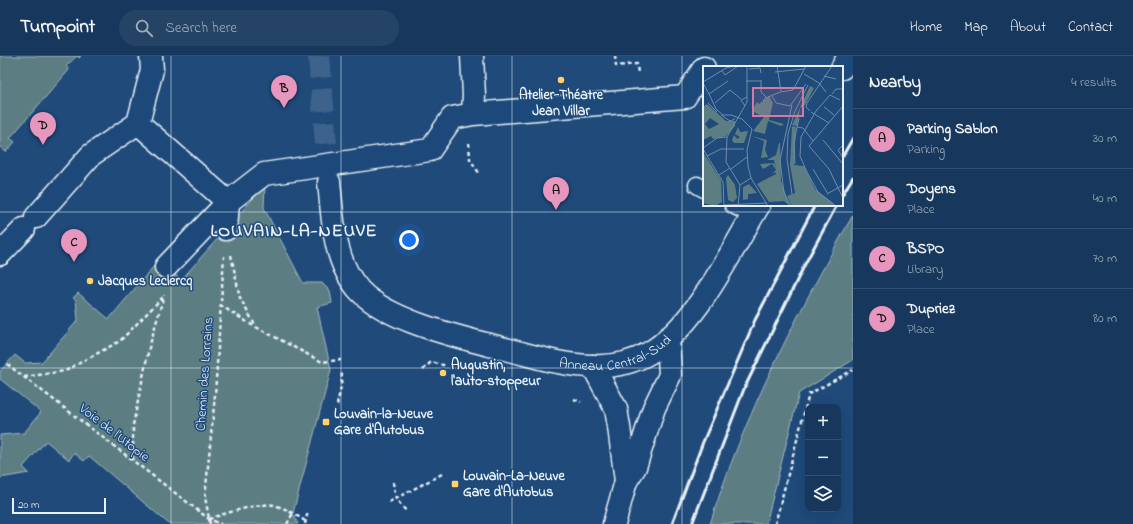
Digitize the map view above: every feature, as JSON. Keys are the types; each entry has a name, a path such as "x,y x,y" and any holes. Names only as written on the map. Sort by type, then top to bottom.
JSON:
{"street":[{"path":"0,254 30,223 91,154 138,123 152,70 151,56"},
{"path":"472,56 474,95 473,114"},
{"path":"166,267 228,202 264,174 430,150 452,118 473,114 655,94 685,97 693,71 711,56"},
{"path":"842,66 849,56"},
{"path":"138,123 228,202"},
{"name":"Anneau Central-Sud","path":"329,182 335,238 342,262 361,291 383,308 416,323 477,341 565,364 593,366 616,365 633,359 649,353 668,338 692,314 711,285 755,210"},
{"path":"226,230 228,202"},
{"path":"614,524 626,481 635,467 654,408 670,375 668,338"},
{"path":"593,366 616,409 626,481"}],"lane":[{"path":"836,56 840,66"},
{"path":"737,206 755,210"}],"path":[{"path":"615,56 616,66 637,64 638,70"},
{"path":"463,144 470,143 470,159 479,173"},
{"path":"226,230 240,298 256,328"},
{"name":"Chemin des Lorrains","path":"210,524 205,497 215,395 226,230"},
{"path":"133,461 133,426 149,348 163,297 167,276 166,267"},
{"path":"24,377 65,372 120,341 163,297"},
{"path":"220,306 256,328 322,362 341,360"},
{"path":"422,370 431,362 448,366"},
{"name":"Voie de l'Utopie","path":"7,364 209,519 221,524"},
{"path":"775,524 809,394 853,370"},
{"path":"337,405 341,387 342,372"},
{"path":"389,502 442,474"},
{"path":"393,482 396,499 406,511"},
{"path":"209,519 231,511 273,505 293,514 305,523 308,511"},
{"path":"287,524 293,514"}],"green space":[{"path":"0,56 77,56 66,66 69,70 10,138 15,142 6,152 0,147"},
{"path":"265,185 264,208 303,283 322,283 330,291 332,303 317,307 331,370 293,513 298,524 169,524 89,456 84,461 74,453 69,460 46,441 23,467 29,473 0,478 0,435 24,433 41,412 0,379 0,371 15,355 25,363 42,362 78,320 76,300 73,298 78,293 109,319 159,260 181,280"},
{"path":"853,215 853,360 799,393 766,524 710,524 724,483 755,404 792,328"}],"tunnel":[{"path":"319,56 329,182"}],"railway":[{"path":"843,155 853,138"},
{"path":"843,193 853,177"},
{"path":"672,524 703,442 755,320 814,206"},
{"path":"692,524 744,389 806,262 836,206"}],"place":[{"name":"Atelier-Théatre Jean Villar","path":"561,80"},
{"name":"Doyens","path":"284,108"},
{"name":"Dupriez","path":"43,145"},
{"name":"Parking Sablon","path":"556,210"},
{"name":"BSPO","path":"74,262"},
{"name":"Jacques Leclercq","path":"90,281"},
{"name":"Augustin, l'auto-stoppeur","path":"443,373"},
{"name":"Louvain-la-Neuve Gare d'Autobus","path":"326,422"},
{"name":"Louvain-La-Neuve Gare d'Autobus","path":"455,484"}],"district":[{"name":"LOUVAIN-LA-NEUVE","path":"294,232"}]}
